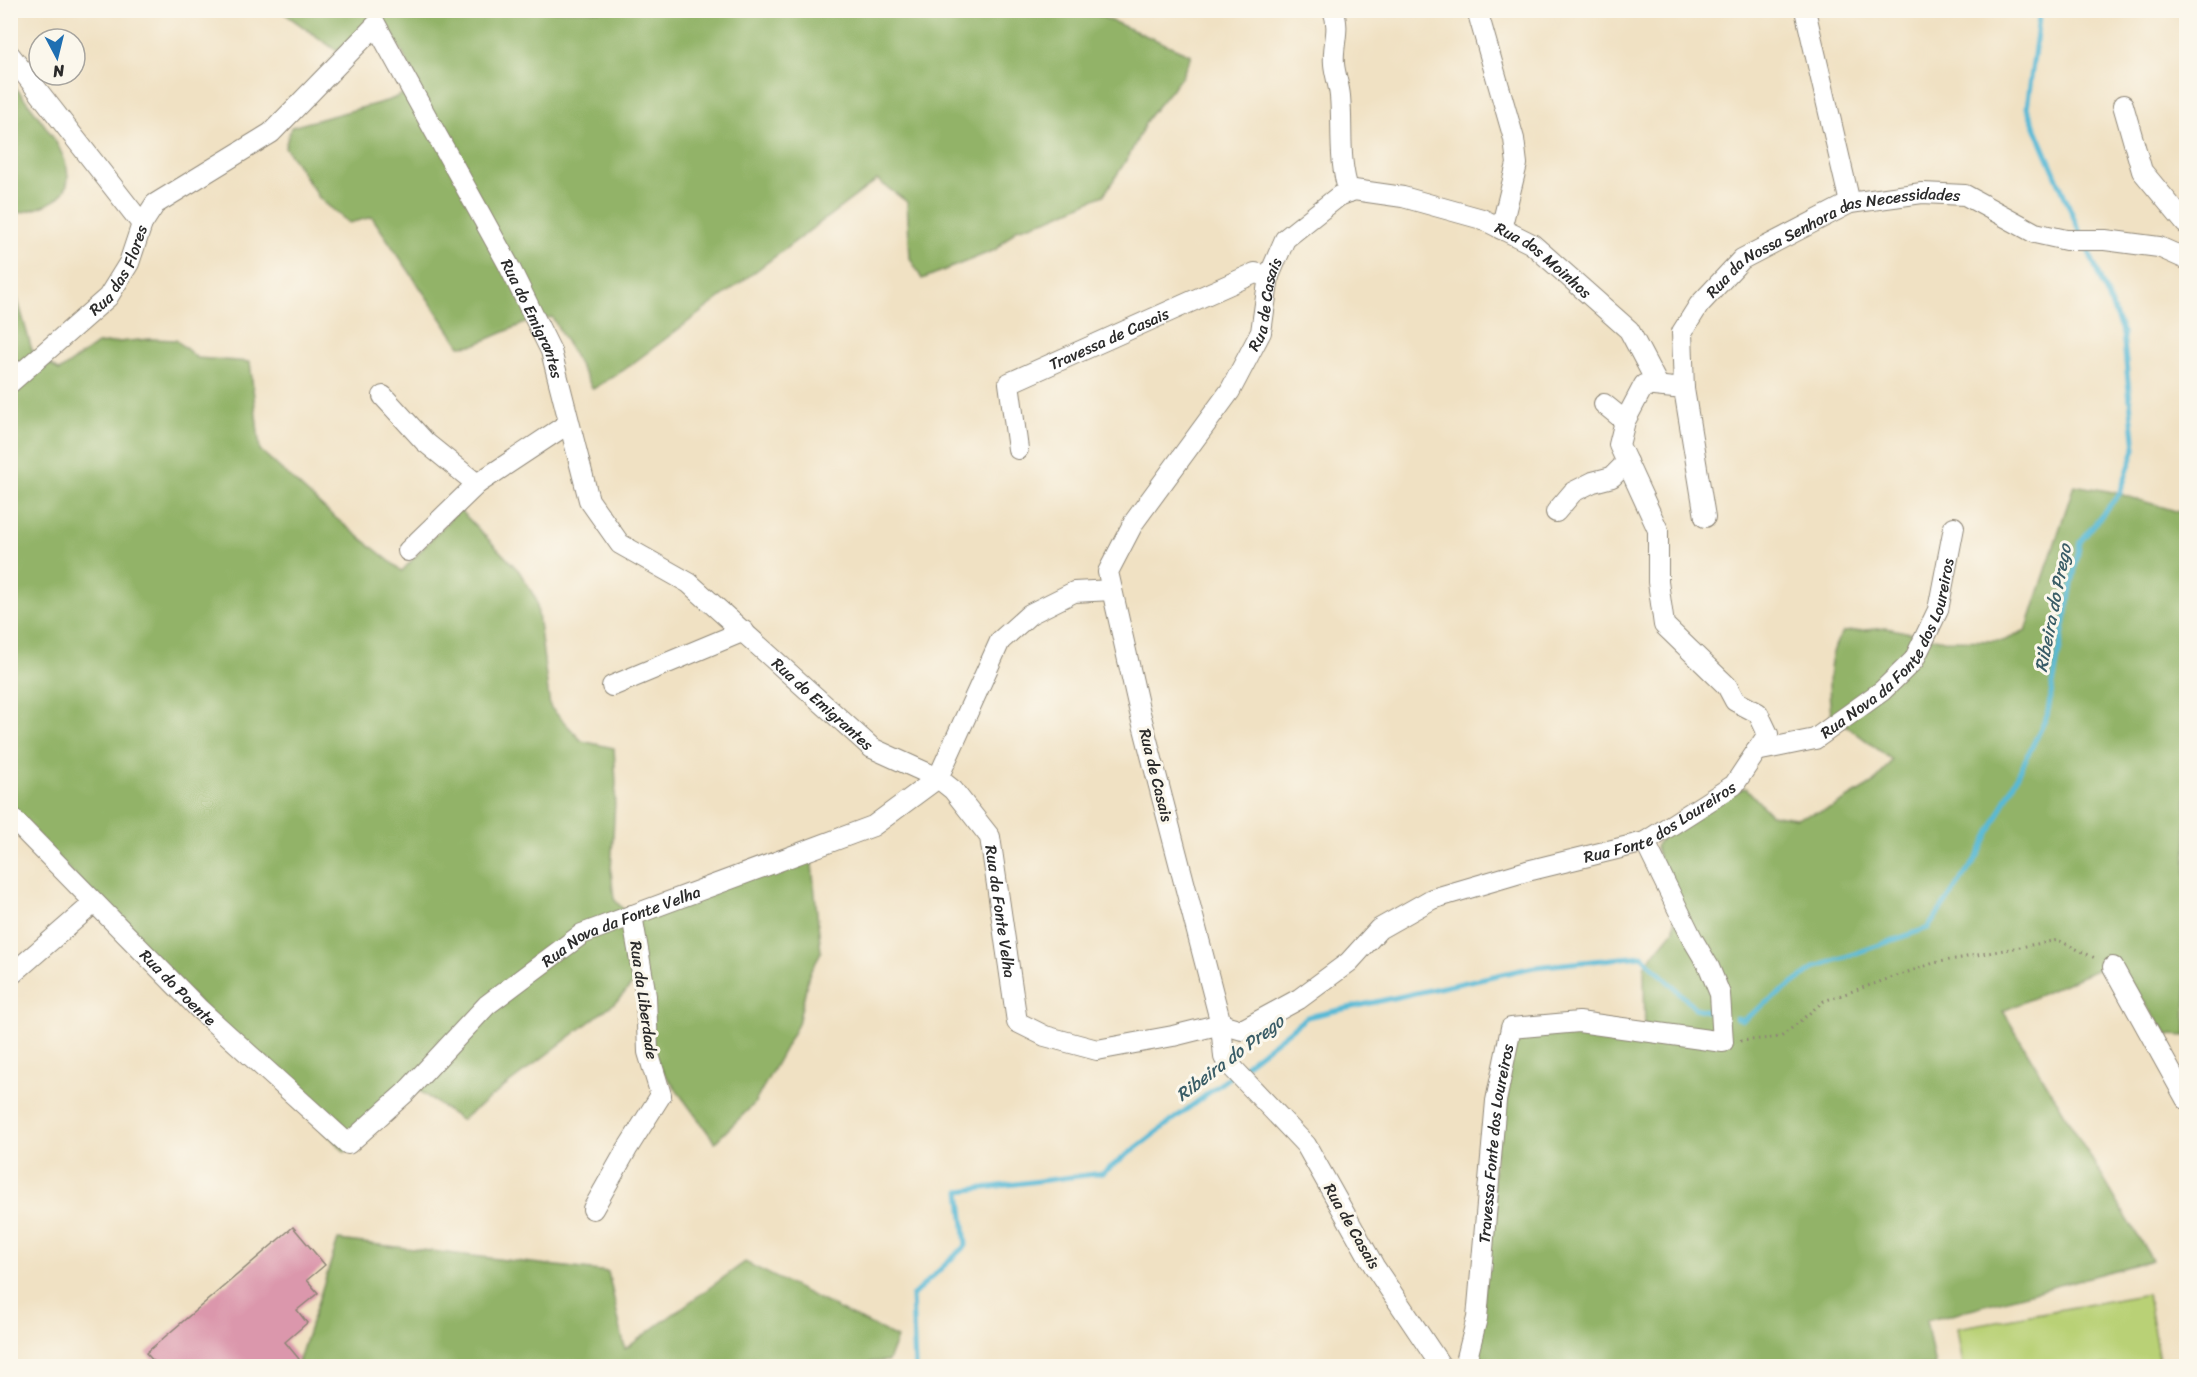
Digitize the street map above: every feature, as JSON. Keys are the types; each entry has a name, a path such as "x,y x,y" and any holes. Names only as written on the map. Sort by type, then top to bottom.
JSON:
{"street":[{"path":"1334,10 1339,24 1334,39 1334,64 1340,95 1340,144 1343,175 1349,192 1354,190 1403,197 1482,219 1501,229"},
{"name":"Rua dos Moinhos","path":"1477,10 1514,139 1517,164 1501,229 1532,244 1629,330 1658,385"},
{"path":"1805,10 1850,203"},
{"name":"Rua do Emigrantes","path":"142,224 155,204 272,134 376,25 508,264 551,351 589,500 620,544 689,583 872,747 938,778"},
{"name":"Rua das Flores","path":"10,55 142,224 129,263 108,297 10,383"},
{"path":"2123,105 2142,171 2187,224"},
{"name":"Rua de Casais","path":"1349,192 1340,196 1285,238 1269,276 1261,332 1230,391 1134,522 1108,572 1146,736 1221,1024 1224,1057 1306,1145 1374,1266 1441,1366"},
{"name":"Rua da Nossa Senhora das Necessidades","path":"1705,517 1684,389 1682,332 1699,305 1742,259 1850,203 1922,193 1965,195 2036,233 2066,240 2105,240 2159,247 2187,259"},
{"name":"Travessa de Casais","path":"1018,449 1010,383 1255,273 1269,276"},
{"name":"Rua Fonte dos Loureiros","path":"1221,1024 1242,1030 1299,999 1349,962 1379,929 1432,899 1527,871 1645,842 1734,785 1768,734 1758,713 1735,701 1727,686 1664,625 1658,582 1658,530 1619,445 1624,421 1644,385 1658,385"},
{"path":"1658,385 1684,389"},
{"path":"383,396 425,442 477,484"},
{"path":"1604,404 1624,421"},
{"path":"408,550 477,484 569,423"},
{"path":"1556,512 1574,492 1593,482 1612,477 1627,462"},
{"name":"Rua Nova da Fonte dos Loureiros","path":"1756,752 1815,740 1882,691 1914,660 1938,610 1954,527"},
{"path":"938,778 1000,641 1030,614 1074,592 1112,590"},
{"path":"612,686 744,631"},
{"name":"Rua Nova da Fonte Velha","path":"348,1144 405,1093 487,1005 582,934 873,826 938,778"},
{"name":"Rua da Fonte Velha","path":"938,778 953,790 990,837 1017,1022 1045,1036 1097,1050 1173,1036 1221,1024"},
{"name":"Rua do Poente","path":"10,816 199,1009 348,1144"},
{"path":"1645,842 1720,994 1723,1042"},
{"path":"10,976 94,903"},
{"name":"Rua da Liberdade","path":"594,1209 627,1149 661,1095 648,1052 646,996 632,915"},
{"path":"2114,967 2187,1099"},
{"name":"Travessa Fonte dos Loureiros","path":"1465,1366 1477,1318 1496,1101 1511,1028 1579,1022 1723,1042"}],"path":[{"path":"1723,1042 1781,1037 1824,1001 1934,963 2015,946 2058,940 2114,967"}],"green space":[{"path":"1086,10 1191,55 1182,76 1148,118 1129,156 1104,195 1049,219 1017,229 995,250 922,279 910,258 907,202 877,180 624,370 593,389 552,317 525,323 474,345 460,346 372,217 349,223 320,199 285,147 291,127 390,100 420,86 389,28 377,20 337,51 281,11"},
{"path":"11,81 55,140 64,158 68,174 66,188 55,200 39,208 11,215"},
{"path":"12,280 32,350 59,371 97,344 151,339 176,340 197,358 250,362 260,450 327,511 402,571 459,509 519,571 536,599 550,707 582,741 614,748 616,783 611,871 614,899 630,917 811,855 821,952 809,974 798,1024 754,1104 715,1142 658,1065 637,979 618,1000 461,1120 418,1090 345,1152 11,810"},
{"path":"2074,485 2113,492 2186,514 2186,1036 2168,1035 2115,962 2003,1011 2152,1260 1926,1321 1935,1366 1478,1366 1506,1025 1571,1025 1616,1045 1645,1044 1644,966 1674,930 1674,913 1656,847 1666,829 1727,793 1746,788 1770,814 1796,818 1832,808 1875,782 1892,760 1831,714 1829,682 1831,660 1843,632 1887,628 1944,640 2003,641 2026,631"},
{"path":"338,1240 608,1272 625,1349 745,1262 897,1338 888,1361 871,1362 865,1366 297,1366"},
{"path":"2147,1294 2160,1366 1963,1366 1957,1328"}],"building":[{"path":"293,1227 325,1265 307,1280 318,1293 297,1310 307,1323 285,1342 299,1359 291,1366 158,1366 146,1353"}],"waterway":[{"name":"Ribeira do Prego","path":"2040,10 2027,108 2082,237"},
{"name":"Ribeira do Prego","path":"1736,1018 1743,1020 1816,967 1928,928 1978,856 2047,716 2080,542 2120,493 2135,449 2123,333 2086,245"},
{"name":"Ribeira do Prego","path":"1240,1069 1307,1017 1534,967 1642,956 1695,1008 1707,1011"},
{"name":"Ribeira do Prego","path":"915,1366 912,1296 966,1245 960,1191 1103,1173 1232,1075"}]}
